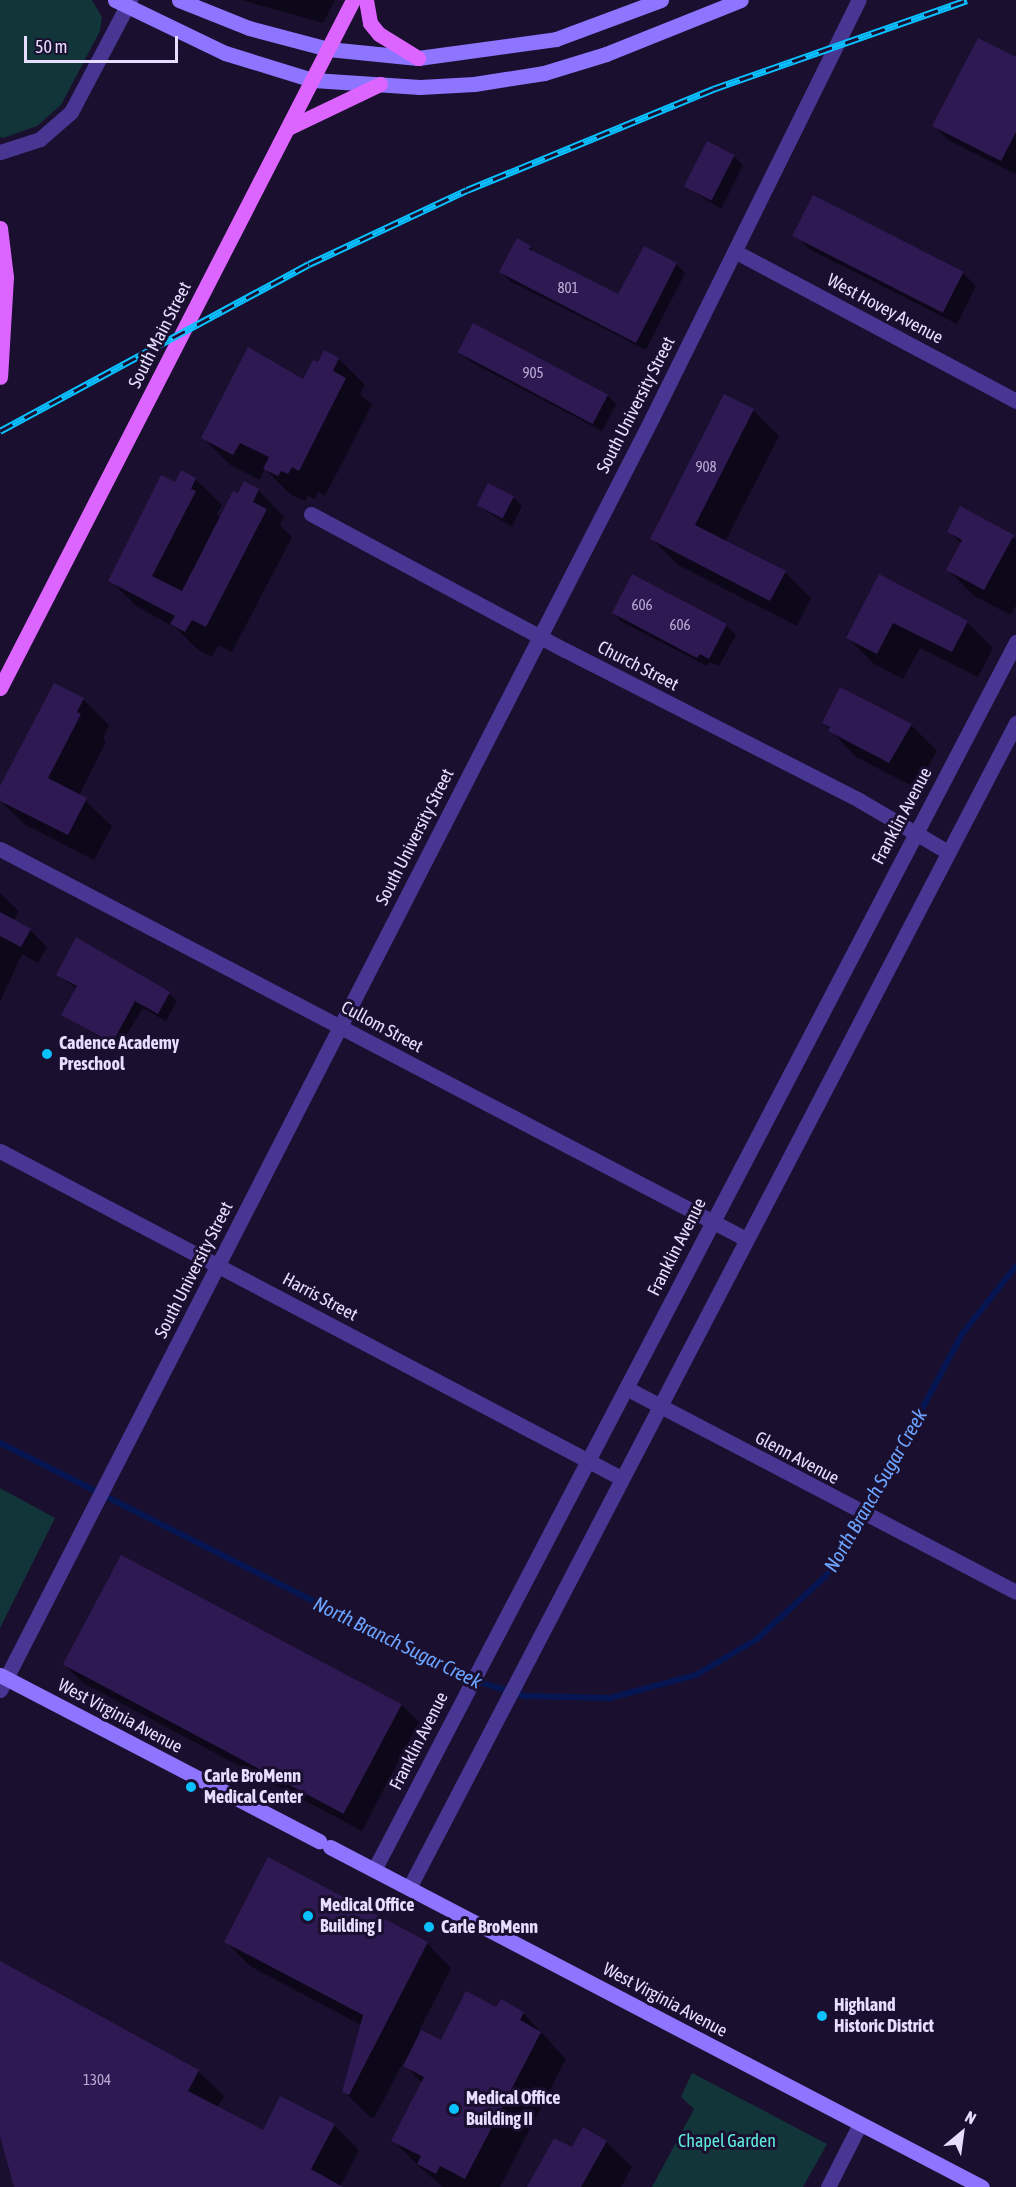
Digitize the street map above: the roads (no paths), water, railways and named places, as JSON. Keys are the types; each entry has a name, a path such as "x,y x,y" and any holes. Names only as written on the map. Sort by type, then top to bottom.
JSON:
{"main road":[{"path":"179,0 249,28 328,50 418,58 556,39 661,0"},
{"name":"South Main Street","path":"0,688 353,0"},
{"path":"366,0 370,23 379,34 418,58"},
{"path":"124,2 225,53 313,80 420,87 474,84 544,73 627,46 741,0"},
{"path":"288,128 380,84"},
{"path":"0,228 6,277 0,377"},
{"name":"West Virginia Avenue","path":"2,1681 324,1844 982,2187"}],"street":[{"name":"South University Street","path":"2,1681 341,1027 736,252 859,0"},
{"path":"0,152 40,139 71,112 124,2"},
{"name":"West Hovey Avenue","path":"736,252 1016,401"},
{"name":"Church Street","path":"311,514 539,637 916,831 948,852"},
{"name":"Franklin Avenue","path":"374,1870 711,1221 1016,642"},
{"path":"409,1888 1016,723"},
{"name":"Cullom Street","path":"0,849 746,1239"},
{"name":"Harris Street","path":"0,1151 621,1478"},
{"name":"Glenn Avenue","path":"626,1388 1016,1592"},
{"path":"828,2187 860,2124"}],"waterway":[{"name":"North Branch Sugar Creek","path":"0,1443 466,1678 525,1696 610,1698 696,1675 757,1639 826,1576 890,1469 962,1334 1016,1266"}],"railway":[{"path":"0,431 309,264 467,190 713,89 967,0"}],"place":[{"name":"Cadence Academy Preschool","path":"47,1054"},
{"name":"Carle BroMenn Medical Center","path":"191,1787"},
{"name":"Medical Office Building I","path":"308,1916"},
{"name":"Carle BroMenn","path":"429,1927"},
{"name":"Highland Historic District","path":"822,2016"},
{"name":"Medical Office Building II","path":"454,2109"}],"park label":[{"name":"Chapel Garden","path":"727,2141"}]}
